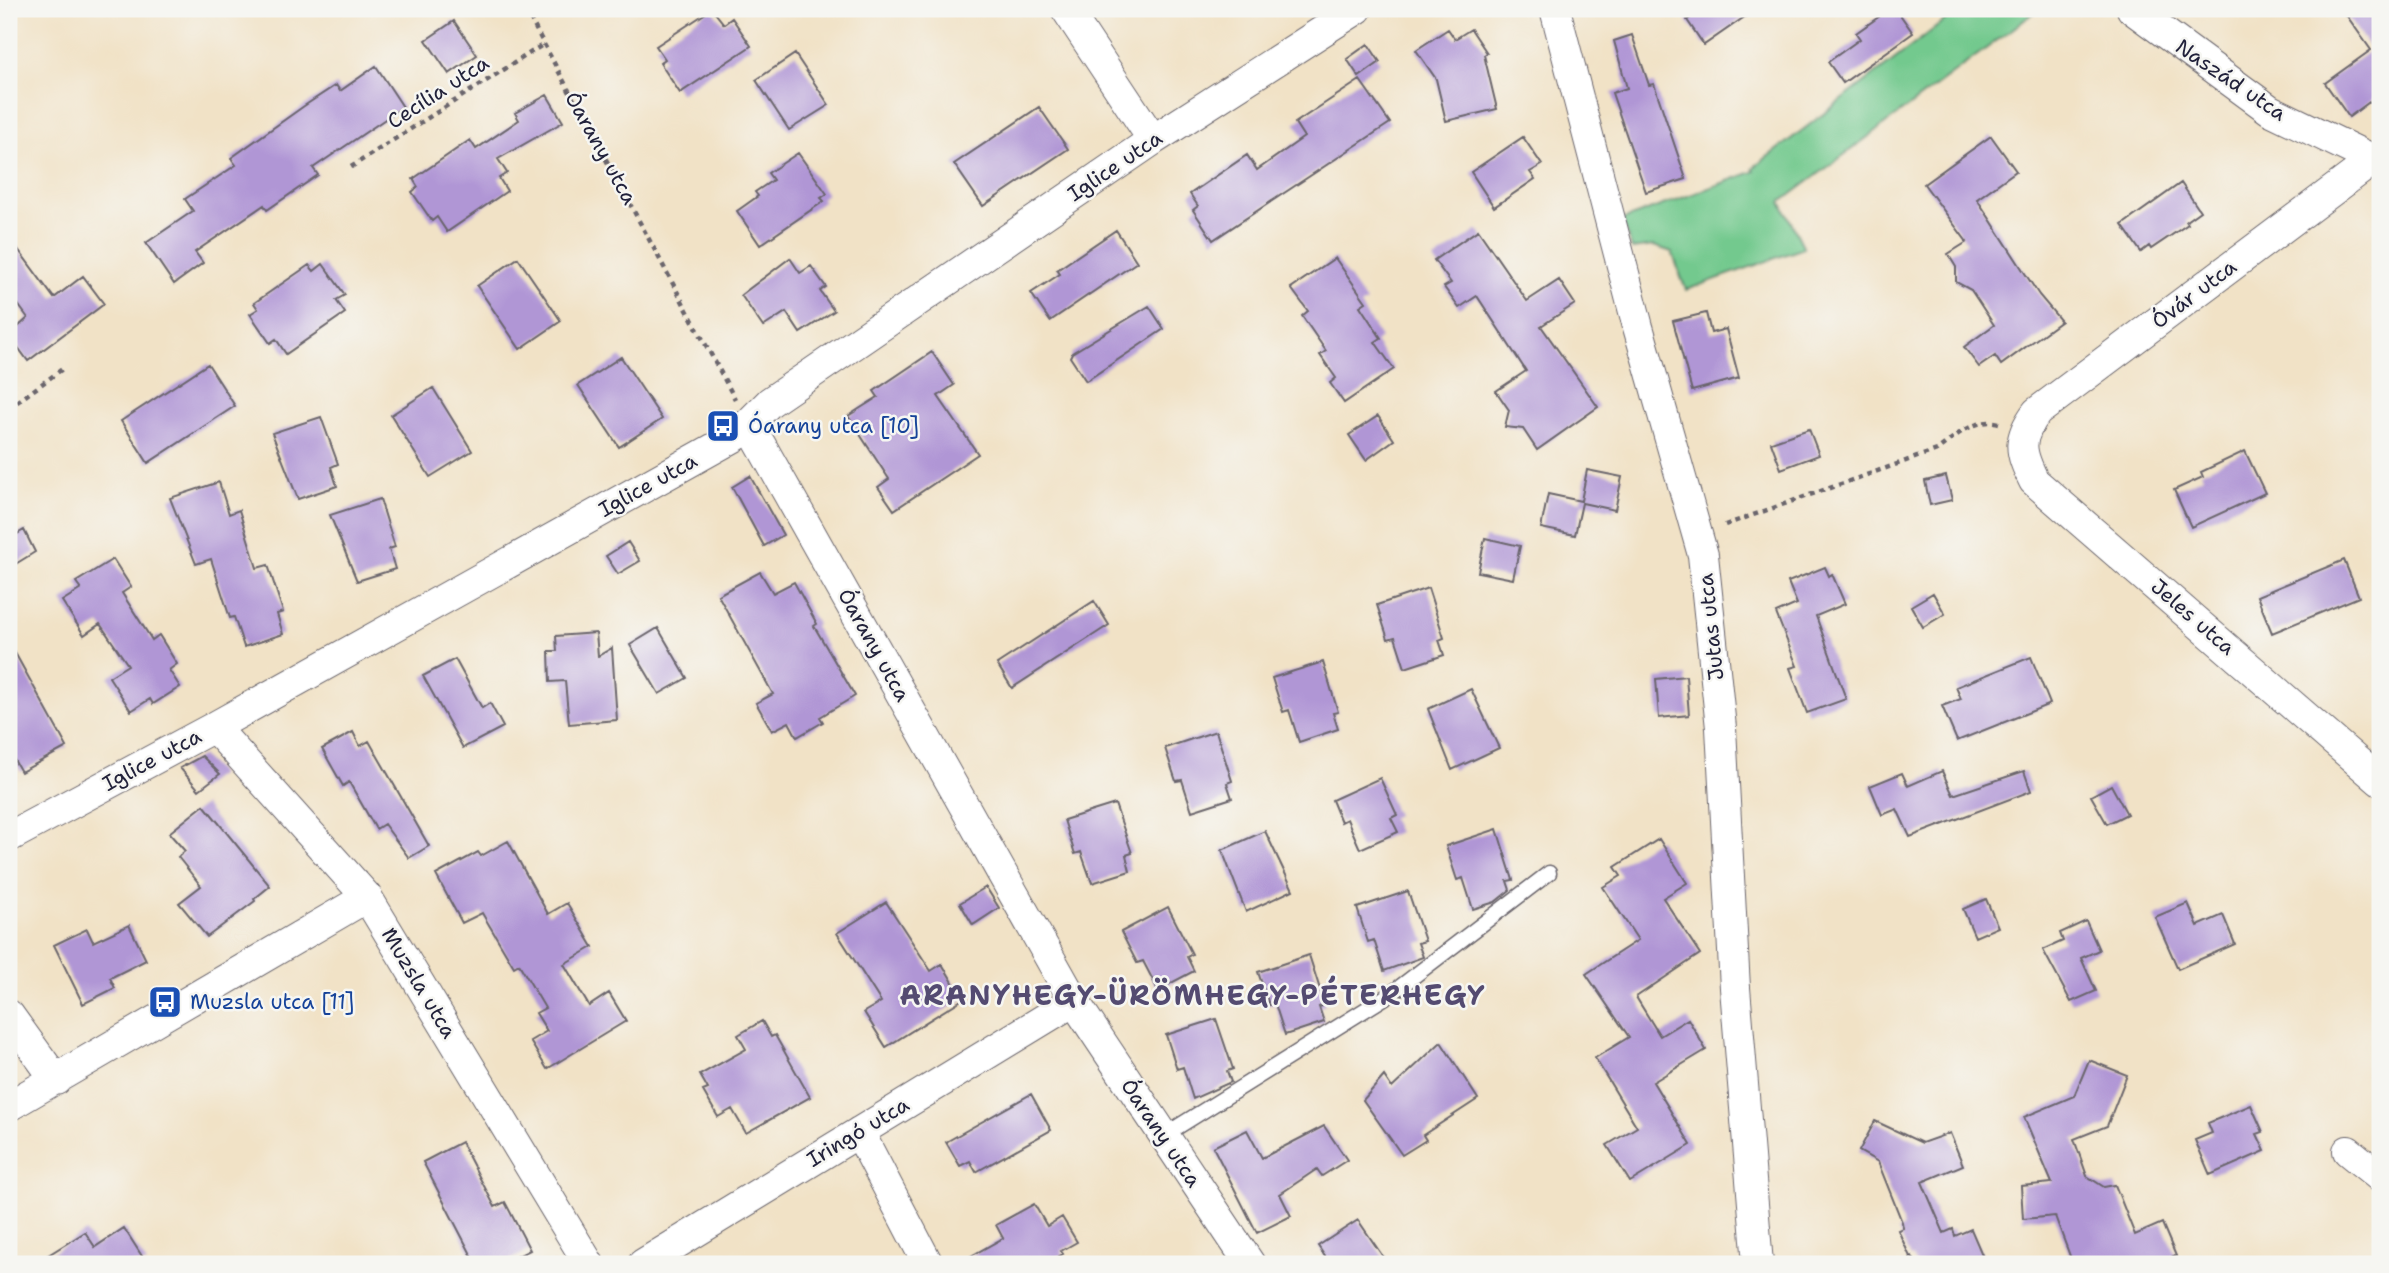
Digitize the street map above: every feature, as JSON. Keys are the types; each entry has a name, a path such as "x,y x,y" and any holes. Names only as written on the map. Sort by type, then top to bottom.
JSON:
{"street":[{"path":"1066,9 1153,140"},
{"name":"Iglice utca","path":"9,837 214,727 736,436 770,401 1153,140 1357,9"},
{"name":"Jutas utca","path":"1555,9 1635,315 1703,555 1721,728 1735,988 1758,1264"},
{"name":"Naszád utca","path":"2132,9 2270,110 2377,158"},
{"name":"Óvár utca","path":"2023,437 2036,412 2377,158"},
{"name":"Óarany utca","path":"749,424 1074,1001 1250,1264"},
{"name":"Jeles utca","path":"2023,437 2024,460 2034,481 2380,781"},
{"name":"Muzsla utca","path":"214,727 367,897 589,1264"},
{"path":"9,1106 367,897"},
{"name":"Iringó utca","path":"643,1264 1074,1001"},
{"path":"9,1015 56,1080"},
{"path":"859,1132 928,1264"},
{"path":"2348,1151 2380,1177"}],"lane":[{"path":"1163,1136 1392,993 1549,873"}],"path":[{"name":"Óarany utca","path":"525,9 749,424"},
{"name":"Cecília utca","path":"351,167 544,44"},
{"path":"9,408 65,368"},
{"path":"1698,535 1937,450 1964,430 1989,420 2023,437"}],"green space":[{"path":"1960,9 2039,9 1781,202 1804,248 1686,290 1672,252 1654,246 1632,249 1622,220 1755,171 1753,168"}],"building":[{"path":"712,9 724,24 732,18 751,46 680,93 660,63 665,59 656,46"},
{"path":"1703,9 1756,9 1704,45 1687,20"},
{"path":"1890,9 1896,9 1913,33 1843,83 1828,62 1860,39 1856,33"},
{"path":"2342,9 2380,9 2380,94 2349,117 2325,83 2371,50"},
{"path":"454,21 477,55 449,74 426,40"},
{"path":"1448,29 1455,39 1471,29 1487,53 1484,55 1497,109 1446,121 1436,79 1416,50"},
{"path":"1632,35 1649,85 1654,84 1686,179 1646,192 1612,93 1627,88 1614,41"},
{"path":"1368,44 1380,62 1359,77 1347,59"},
{"path":"795,54 829,105 789,130 756,80"},
{"path":"376,66 403,107 313,168 318,175 267,210 264,205 195,252 203,263 174,284 146,243 193,211 185,199 236,165 231,158 304,106 336,85 340,91"},
{"path":"1360,80 1390,123 1213,240 1193,210 1198,206 1190,194 1247,155 1257,170 1304,137 1295,123"},
{"path":"547,95 563,122 498,159 507,173 499,178 507,191 447,232 437,217 432,221 412,192 418,187 413,179 470,140 476,149 519,120 515,113"},
{"path":"1039,107 1068,149 983,206 954,164"},
{"path":"1991,136 2016,171 1977,199 2039,295 2061,321 2001,365 1995,356 1979,367 1964,347 1994,325 1971,290 1956,282 1956,267 1948,254 1967,242 1924,184"},
{"path":"1523,137 1542,165 1530,172 1535,179 1494,207 1471,172"},
{"path":"798,153 827,194 821,198 824,201 760,245 737,211 758,196 755,192 773,180 768,173"},
{"path":"2181,183 2200,211 2186,221 2188,224 2151,249 2149,246 2141,252 2122,225"},
{"path":"1116,230 1137,262 1050,321 1031,293 1060,274 1057,270"},
{"path":"1478,230 1527,301 1559,280 1575,304 1541,326 1598,407 1537,450 1523,429 1505,427 1509,410 1496,391 1526,371 1477,296 1459,308 1444,287 1451,283 1434,260"},
{"path":"9,237 54,298 83,276 104,304 28,361 9,335 28,318 9,292"},
{"path":"518,258 561,321 520,349 477,286"},
{"path":"790,258 800,273 811,266 826,287 820,291 834,311 800,333 786,312 763,327 741,295"},
{"path":"1335,258 1366,302 1360,306 1381,338 1375,342 1394,369 1344,403 1330,383 1336,378 1320,355 1326,351 1302,316 1308,311 1291,288"},
{"path":"323,264 345,295 336,300 345,313 286,354 276,339 270,343 250,314 258,309 254,303 309,265 314,271"},
{"path":"1149,306 1164,329 1086,381 1070,357 1072,353"},
{"path":"1706,313 1711,333 1726,329 1739,378 1692,391 1673,321"},
{"path":"932,352 954,385 938,396 978,454 894,510 878,487 889,479 848,416 878,397 874,391"},
{"path":"621,357 662,419 619,447 578,385"},
{"path":"208,364 235,406 148,463 121,421"},
{"path":"433,388 472,451 430,477 391,415"},
{"path":"1378,416 1394,440 1366,460 1349,435"},
{"path":"321,417 338,464 331,467 337,486 298,499 272,433"},
{"path":"1809,429 1819,455 1781,469 1771,442"},
{"path":"2245,451 2265,493 2191,527 2174,490 2203,477 2201,472"},
{"path":"1587,470 1622,477 1615,510 1582,503 1575,535 1541,528 1548,494 1581,501"},
{"path":"750,476 783,535 764,546 732,487"},
{"path":"1946,476 1952,500 1930,505 1925,481"},
{"path":"219,482 229,514 239,510 257,568 268,565 283,612 277,614 283,634 244,647 234,617 230,618 211,559 196,564 170,498"},
{"path":"380,499 395,547 389,549 395,569 357,581 330,515"},
{"path":"24,530 35,552 9,568 9,539"},
{"path":"1485,538 1520,546 1513,579 1478,572"},
{"path":"628,542 640,561 618,574 606,556"},
{"path":"113,559 131,587 122,593 152,640 159,635 177,664 169,670 180,687 153,704 150,699 131,711 109,677 128,665 100,624 84,635 62,601 81,589 76,582"},
{"path":"2344,560 2359,597 2272,633 2257,596"},
{"path":"1825,567 1829,576 1832,574 1845,604 1816,616 1846,699 1807,713 1790,668 1797,666 1776,613 1797,604 1788,582"},
{"path":"760,572 773,593 794,582 817,624 814,626 855,696 820,717 823,722 797,737 789,722 772,731 756,703 773,694 718,595"},
{"path":"1428,588 1444,638 1439,640 1444,655 1405,668 1395,637 1388,639 1377,605"},
{"path":"1933,593 1945,614 1923,627 1911,606"},
{"path":"1094,601 1109,625 1012,688 997,664"},
{"path":"658,628 687,678 659,694 630,645"},
{"path":"596,633 598,656 612,648 617,720 569,724 565,681 550,682 549,651 557,651 556,636"},
{"path":"9,642 67,747 21,772 9,751"},
{"path":"2031,657 2050,704 1957,741 1942,706 1961,699 1956,687"},
{"path":"455,659 482,708 490,703 503,727 463,748 423,676"},
{"path":"1323,662 1338,712 1333,713 1338,729 1299,742 1289,710 1283,712 1272,678"},
{"path":"1686,676 1689,715 1659,718 1656,679"},
{"path":"1471,689 1499,748 1452,770 1428,709"},
{"path":"1216,731 1232,781 1227,783 1232,798 1192,811 1182,780 1176,781 1165,748"},
{"path":"353,732 360,746 369,741 429,846 409,858 384,824 376,829 349,782 343,786 322,749"},
{"path":"202,756 220,774 199,790 180,768"},
{"path":"1942,771 1953,795 2024,771 2031,791 1910,837 1897,809 1882,815 1870,786 1902,773 1908,786"},
{"path":"1380,778 1397,815 1391,818 1398,832 1360,849 1347,819 1341,822 1332,800"},
{"path":"2111,785 2127,814 2107,824 2091,796"},
{"path":"1115,804 1132,853 1126,855 1130,871 1092,883 1081,852 1075,854 1064,820"},
{"path":"204,805 270,886 254,899 255,901 207,937 179,903 201,886 178,857 185,851 169,833"},
{"path":"1497,829 1513,880 1507,881 1510,890 1495,902 1473,909 1463,878 1457,880 1446,846"},
{"path":"1265,831 1293,890 1246,912 1222,850"},
{"path":"1659,839 1687,883 1663,898 1700,954 1636,997 1660,1036 1688,1019 1706,1050 1653,1082 1691,1145 1630,1182 1607,1145 1637,1127 1595,1058 1629,1037 1586,974 1638,940 1603,887 1621,876 1615,867"},
{"path":"508,841 548,914 567,903 593,947 564,964 589,1006 609,993 626,1021 547,1069 530,1041 547,1031 536,1013 545,1008 519,964 514,967 482,913 462,923 436,875 478,852 481,856"},
{"path":"986,887 999,908 973,925 960,903"},
{"path":"1408,891 1425,941 1418,943 1423,957 1384,971 1374,940 1368,942 1357,908"},
{"path":"1986,899 1998,927 1975,937 1963,909"},
{"path":"886,902 931,971 942,964 963,999 886,1047 864,1012 881,1002 837,933"},
{"path":"2188,903 2198,926 2223,915 2235,944 2178,969 2155,917"},
{"path":"1168,907 1192,954 1187,957 1194,971 1158,990 1143,961 1137,963 1121,932"},
{"path":"2086,921 2099,950 2081,958 2096,991 2071,1002 2043,950 2063,941 2060,933"},
{"path":"129,925 146,960 110,978 115,988 83,1004 54,945 87,929 93,942"},
{"path":"1309,955 1325,1005 1319,1007 1324,1022 1285,1035 1275,1004 1269,1005 1258,972"},
{"path":"1216,1019 1233,1069 1227,1071 1231,1082 1193,1099 1183,1067 1177,1069 1166,1035"},
{"path":"762,1021 771,1037 775,1035 810,1097 746,1133 732,1109 718,1117 703,1091 708,1089 700,1075 746,1049 738,1035"},
{"path":"1441,1042 1478,1099 1423,1135 1426,1140 1402,1155 1363,1100 1384,1076 1392,1088"},
{"path":"2089,1060 2127,1075 2107,1126 2074,1139 2087,1176 2104,1187 2115,1185 2135,1235 2162,1223 2176,1256 2157,1264 2073,1264 2055,1216 2023,1219 2021,1186 2052,1183 2024,1117 2074,1096"},
{"path":"1031,1094 1051,1130 976,1172 970,1161 960,1166 946,1142"},
{"path":"2251,1105 2263,1132 2257,1134 2265,1151 2210,1175 2195,1140 2212,1133 2208,1123"},
{"path":"1875,1121 1922,1143 1950,1133 1963,1165 1922,1182 1944,1233 1953,1229 1955,1236 1971,1229 1986,1264 1916,1264 1912,1256 1910,1257 1898,1230 1903,1228 1902,1222 1878,1162 1859,1151"},
{"path":"1324,1126 1347,1160 1322,1176 1317,1169 1280,1194 1291,1216 1257,1233 1213,1147 1247,1130 1262,1158"},
{"path":"461,1142 495,1207 505,1202 530,1250 502,1264 476,1264 423,1162"},
{"path":"1034,1204 1047,1226 1062,1217 1077,1242 1045,1264 957,1264 1003,1238 996,1225"},
{"path":"1358,1220 1388,1264 1330,1264 1318,1246"},
{"path":"124,1228 147,1264 34,1264 85,1232 95,1247"}],"place":[{"name":"Óarany utca [10]","path":"723,426"},
{"name":"Muzsla utca [11]","path":"165,1002"}],"district":[{"name":"ARANYHEGY-ÜRÖMHEGY-PÉTERHEGY","path":"1193,995"}]}
